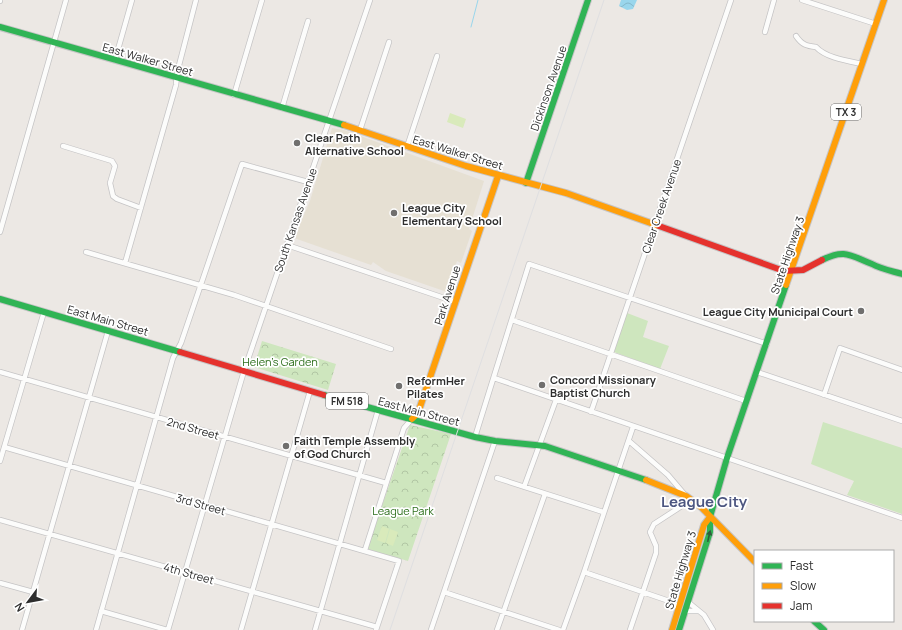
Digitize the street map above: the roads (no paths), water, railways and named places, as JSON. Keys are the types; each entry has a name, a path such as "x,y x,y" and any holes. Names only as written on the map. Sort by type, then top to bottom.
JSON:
{"main road":[{"name":"Dickinson Avenue","path":"526,183 588,0"},
{"name":"State Highway 3","path":"679,630 710,532 710,517 727,458 884,0"},
{"name":"East Walker Street","path":"0,27 360,130 407,147 498,176 566,193 654,226 780,270 792,272"},
{"name":"Park Avenue","path":"412,419 418,413 498,176"},
{"path":"792,272 810,269 825,258 846,253 902,274"},
{"name":"East Main Street","path":"0,299 310,391 475,437 495,441 539,444 669,488 689,498 710,517"},
{"name":"State Highway 3","path":"672,630 704,525 710,517"},
{"name":"FM 518","path":"710,517 754,561"},
{"path":"815,622 824,630"}],"street":[{"path":"0,232 66,0"},
{"path":"115,60 132,0"},
{"path":"125,263 177,78 196,0"},
{"path":"234,95 262,0"},
{"name":"South Kansas Avenue","path":"168,630 244,371 370,0"},
{"name":"Clear Creek Avenue","path":"591,412 731,0"},
{"path":"765,32 774,0"},
{"path":"802,0 876,24"},
{"path":"282,108 308,21"},
{"path":"796,36 804,45 810,48 816,47 820,52 840,60 862,64"},
{"path":"360,130 389,42"},
{"path":"407,147 437,56"},
{"path":"63,146 112,161 115,166 110,183 113,196 117,200 141,208"},
{"path":"96,630 172,358 181,343 242,164 308,182"},
{"path":"287,245 456,302"},
{"path":"86,252 234,295 391,349"},
{"path":"475,437 530,264 767,344"},
{"path":"0,461 44,312"},
{"path":"512,320 746,402"},
{"path":"22,630 108,331"},
{"path":"824,395 840,348 902,370"},
{"name":"2nd Street","path":"0,372 386,482"},
{"path":"757,372 902,421"},
{"path":"494,378 633,427 902,518"},
{"path":"241,630 310,391"},
{"path":"524,487 556,400"},
{"path":"315,630 358,474 378,410"},
{"path":"365,550 404,428 412,419"},
{"path":"563,630 633,427"},
{"path":"0,437 6,439"},
{"path":"628,440 668,475 689,498 654,524 650,532 656,546 656,553 630,630"},
{"path":"431,630 495,441"},
{"name":"3rd Street","path":"4,447 399,561 377,629"},
{"path":"498,478 603,512"},
{"path":"497,630 545,494"},
{"name":"4th Street","path":"0,520 320,610 377,629"},
{"path":"584,572 672,602 679,608"},
{"path":"0,583 32,592"},
{"path":"444,592 558,630"},
{"path":"672,602 681,601"},
{"path":"688,602 704,615 713,630"},
{"path":"101,611 168,630"},
{"path":"685,611 698,611"}],"water":[{"path":"621,0 637,0 633,9 627,10 619,6"}],"waterway":[{"path":"471,27 478,0"}],"railway":[{"path":"390,630 604,0"}],"place":[{"name":"Clear Path Alternative School","path":"297,143"},
{"name":"League City Elementary School","path":"394,213"},
{"name":"League City Municipal Court","path":"861,311"},
{"name":"Concord Missionary Baptist Church","path":"542,385"},
{"name":"ReformHer Pilates","path":"399,386"},
{"name":"Faith Temple Assembly of God Church","path":"286,446"}],"district":[{"name":"League City","path":"704,501"}],"park label":[{"name":"Helen's Garden","path":"280,361"},
{"name":"League Park","path":"403,510"}]}
